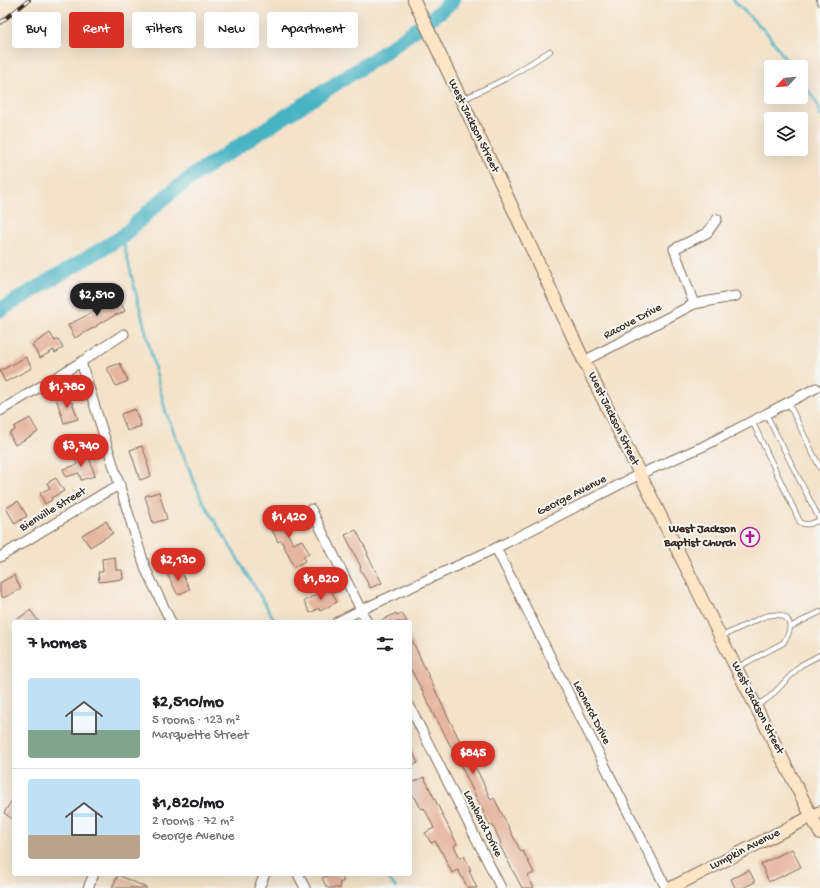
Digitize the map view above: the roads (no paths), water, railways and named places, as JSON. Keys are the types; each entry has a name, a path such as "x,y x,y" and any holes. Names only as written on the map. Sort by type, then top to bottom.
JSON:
{"street":[{"name":"West Jackson Street","path":"414,0 584,361 720,637 756,706 816,814 820,833"},
{"path":"694,304 674,249 707,233 717,219"},
{"name":"Racove Drive","path":"584,361 694,304 736,296"},
{"path":"0,411 124,334"},
{"path":"81,362 146,570 170,620"},
{"name":"George Avenue","path":"341,620 496,548 640,474 704,446 816,388"},
{"name":"Bienville Street","path":"0,556 104,493 120,485"},
{"path":"311,510 366,620"},
{"name":"Leonard Drive","path":"496,548 666,888"},
{"name":"Lambard Drive","path":"412,711 501,888"},
{"name":"Lumpkin Avenue","path":"670,888 816,814"},
{"path":"88,888 93,876"},
{"path":"259,888 264,876"},
{"path":"299,876 305,888"}],"lane":[{"path":"461,100 509,77 550,51"},
{"path":"788,402 820,468"},
{"path":"752,421 800,522 803,525 807,525 820,520 766,414"},
{"path":"790,627 820,612"},
{"path":"720,637 768,615 776,614 785,617 789,622 790,627 787,637 783,643 736,668"},
{"path":"756,706 770,697 801,665 820,655"}],"waterway":[{"path":"0,310 122,237 169,194 197,173 379,56 441,11 453,0"},
{"path":"733,0 768,34 786,60"},
{"path":"808,90 817,103 820,116"},
{"path":"122,237 166,413 202,500 275,620"},
{"path":"387,876 396,888"}],"railway":[{"path":"0,23 29,0"}],"place":[{"name":"West Jackson Baptist Church","path":"750,537"}]}
